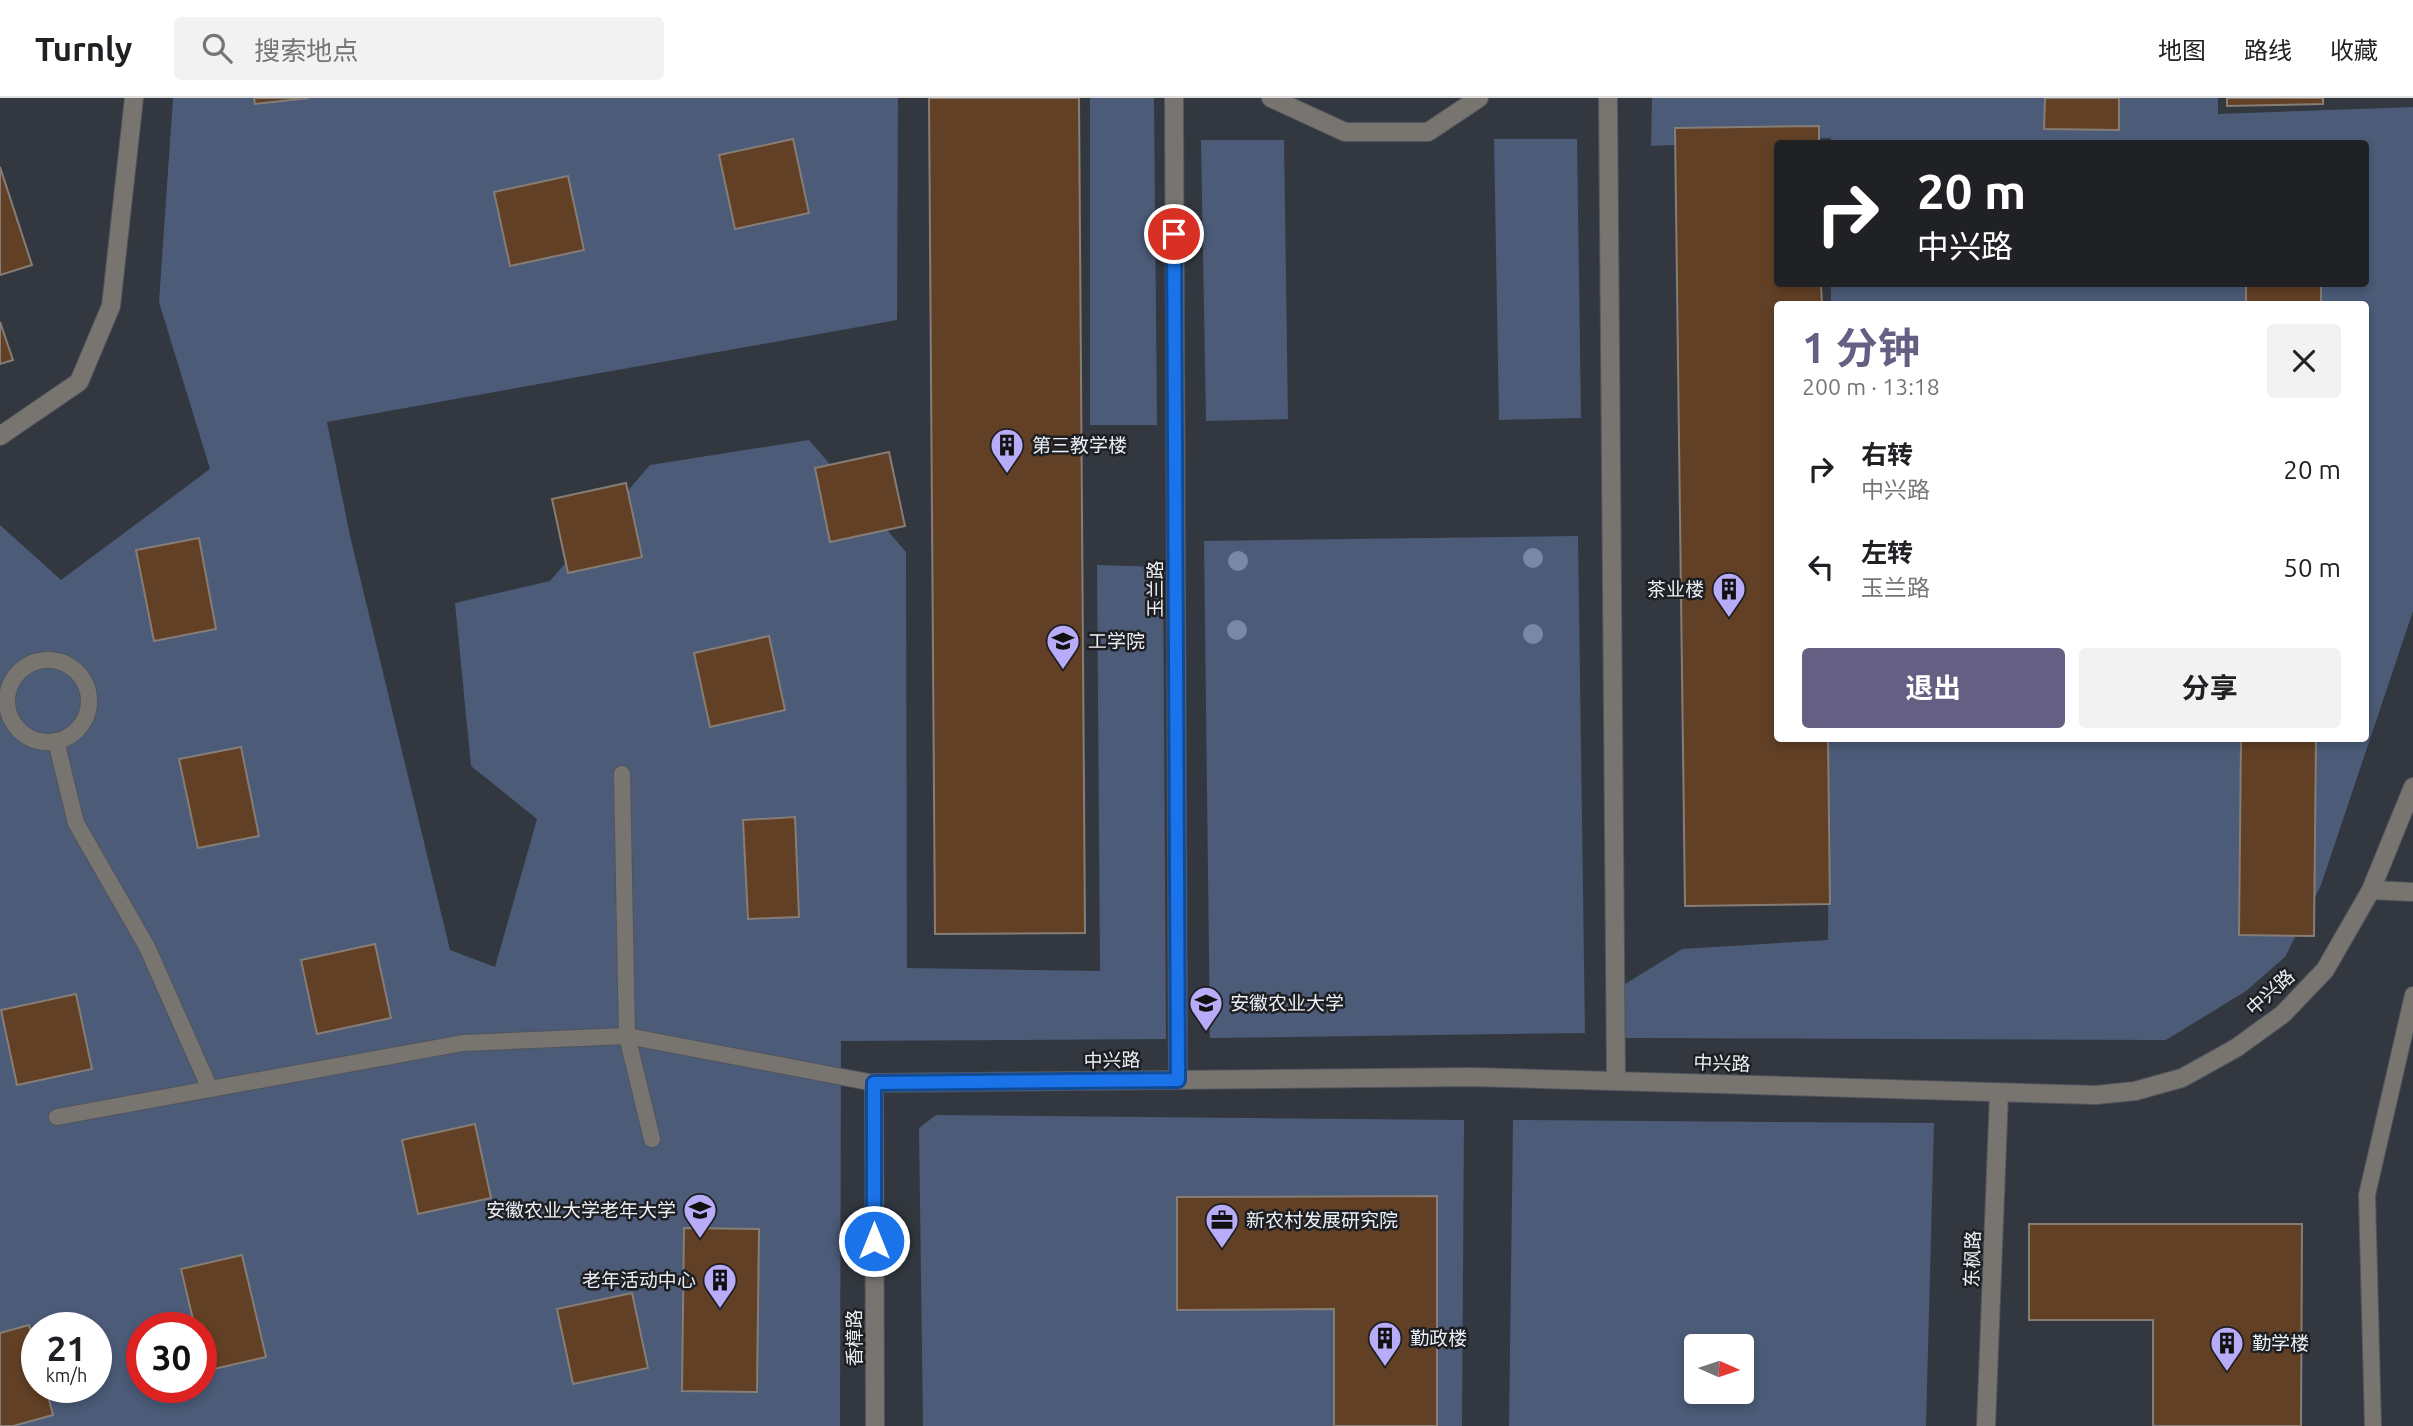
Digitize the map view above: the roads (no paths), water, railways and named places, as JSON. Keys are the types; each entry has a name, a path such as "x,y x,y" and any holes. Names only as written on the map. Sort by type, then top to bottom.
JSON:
{"street":[{"path":"0,436 79,382 111,306 134,98"},
{"name":"玉兰路","path":"1174,98 1178,1080"},
{"path":"1271,98 1345,132 1428,132 1479,98"},
{"path":"1608,98 1616,1081"},
{"name":"中兴路","path":"874,1083 1473,1077 2096,1096 2135,1091 2182,1078 2236,1048 2283,1014 2325,970 2371,890 2413,787"},
{"path":"2371,890 2413,892"},
{"name":"香樟路","path":"874,1083 875,1426"},
{"name":"东枫路","path":"1986,1426 1999,1093"}],"lane":[{"path":"47,659 74,668 83,678 89,692 86,717 79,729 56,741 44,742 20,731 8,708 12,680 21,669 47,659"},
{"path":"56,741 76,823 147,947 209,1089"},
{"path":"622,774 627,1036 652,1139"},
{"path":"2373,1426 2367,1195 2413,995"},
{"path":"57,1117 463,1043 627,1036 874,1083"}],"place":[{"name":"第三教学楼","path":"1007,475"},
{"name":"茶业楼","path":"1729,619"},
{"name":"工学院","path":"1063,671"},
{"name":"安徽农业大学","path":"1206,1033"},
{"name":"安徽农业大学老年大学","path":"700,1240"},
{"name":"新农村发展研究院","path":"1222,1250"},
{"name":"老年活动中心","path":"720,1310"},
{"name":"勤政楼","path":"1385,1368"},
{"name":"勤学楼","path":"2227,1373"}]}
